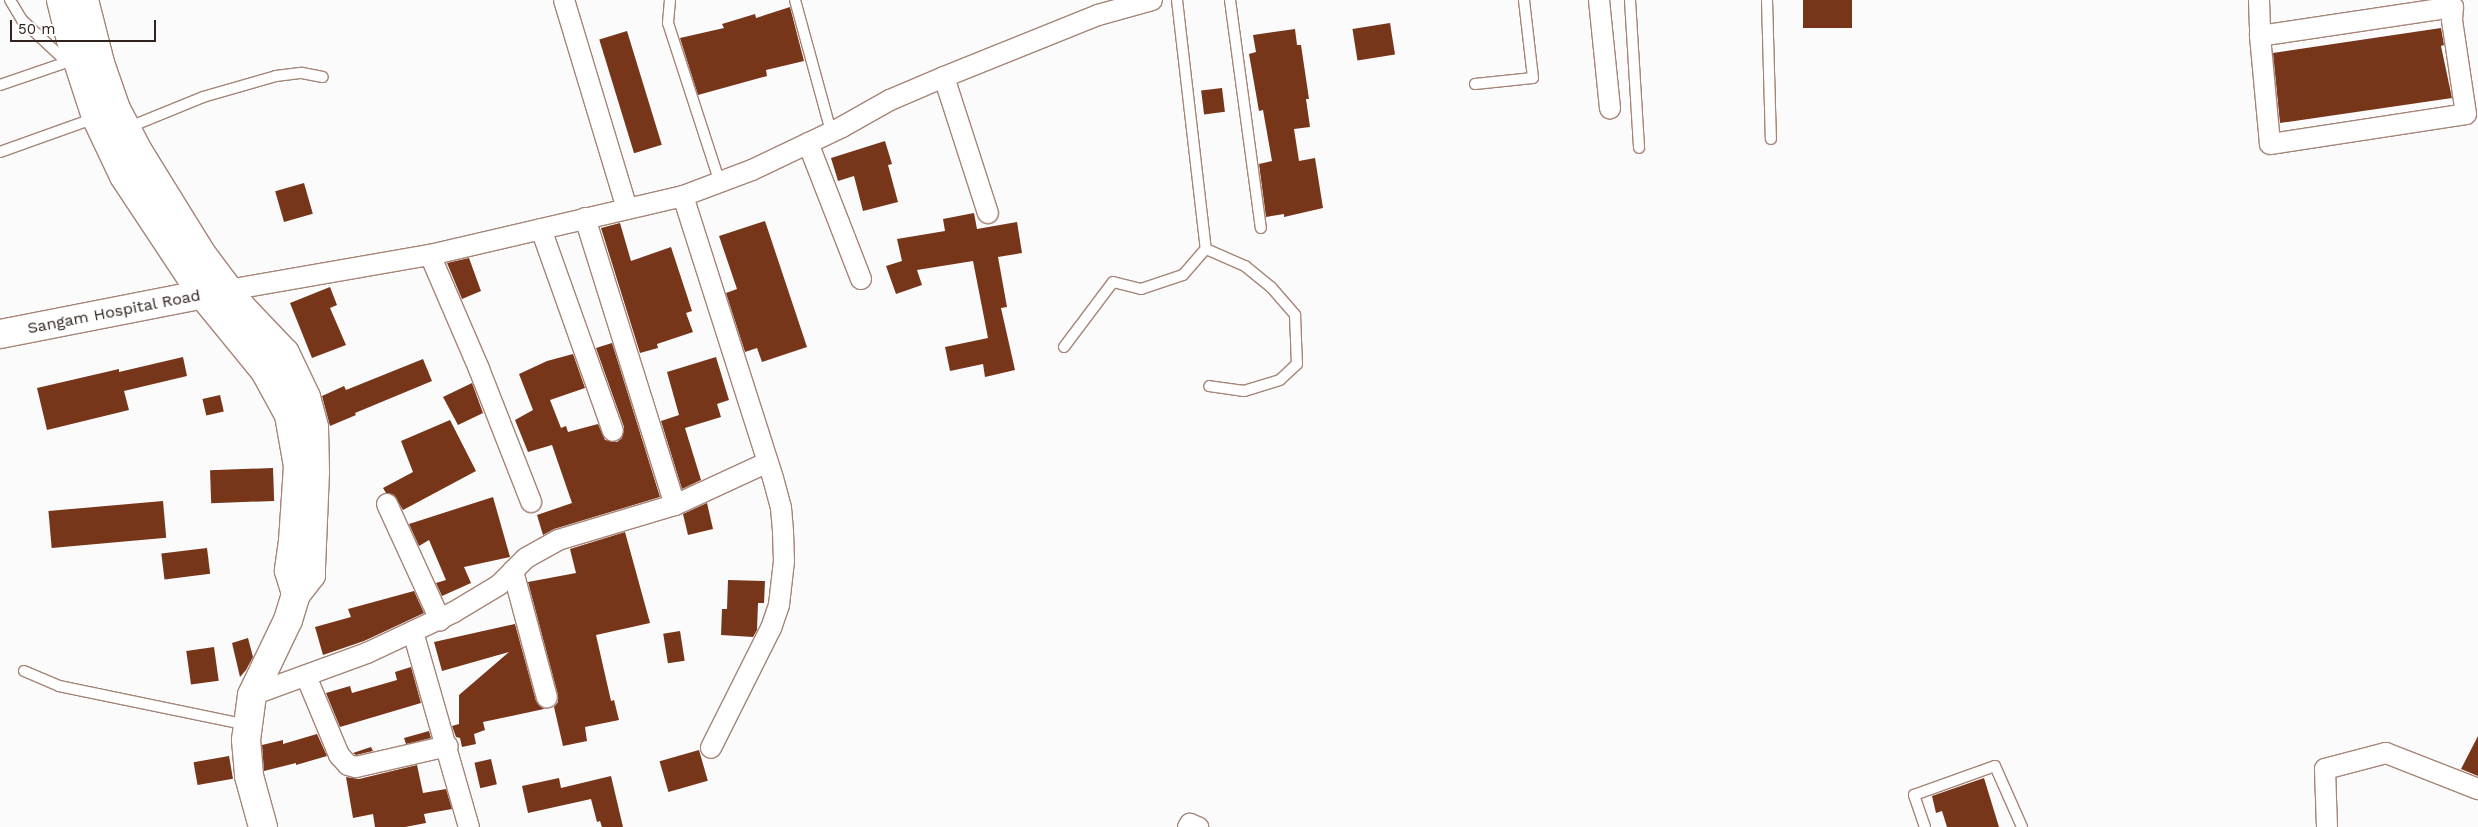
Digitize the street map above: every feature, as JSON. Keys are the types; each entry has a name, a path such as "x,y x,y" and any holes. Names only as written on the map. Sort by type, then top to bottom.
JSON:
{"main road":[{"path":"61,0 71,40 86,78 96,117 124,176 202,294 265,371 289,415 298,466 294,541 289,571 296,594"},
{"path":"84,0 86,78 116,109 164,194 242,308 285,353 306,398 314,427 316,472 311,575 296,594 288,620 252,695 246,740 249,776 262,827"},
{"name":"Sangam Hospital Road","path":"0,334 229,290"}],"street":[{"path":"564,0 627,209"},
{"path":"229,290 430,255 683,196 720,183 808,143 890,100 944,76 1098,15 1152,0"},
{"path":"1599,0 1610,108"},
{"path":"2259,0 2260,36 2270,144 2466,114 2452,20 2453,7 2260,36"},
{"path":"944,76 988,213"},
{"path":"808,143 861,279"},
{"path":"683,196 768,462 781,508 783,532 784,561 779,605 767,637 711,748"},
{"path":"585,218 675,505"},
{"path":"541,229 613,430"},
{"path":"430,255 531,502"},
{"path":"252,695 306,676 440,620 480,599 499,585 526,558 558,540 675,505 768,462"},
{"path":"387,504 440,620"},
{"path":"513,571 547,698"},
{"path":"413,632 448,746 470,827"},
{"path":"306,676 339,755 348,765 356,767 448,746"},
{"path":"2327,827 2325,769 2386,753 2478,789"},
{"path":"1188,827 1190,824 1198,827"}],"lane":[{"path":"10,0 22,20 86,78"},
{"path":"670,0 668,23 720,183"},
{"path":"796,0 831,132"},
{"path":"1064,347 1113,282 1141,289 1183,275 1206,249 1177,0"},
{"path":"1230,0 1261,228"},
{"path":"1475,84 1533,78 1524,0"},
{"path":"1630,0 1639,148"},
{"path":"1767,0 1771,139"},
{"path":"126,128 203,97 276,76 302,73 323,77"},
{"path":"0,86 86,78"},
{"path":"0,152 96,117"},
{"path":"1206,249 1245,266 1271,287 1295,315 1297,364 1280,380 1244,391 1209,386"},
{"path":"24,671 58,686 248,725"},
{"path":"1925,827 1914,795 1995,766 2022,827"}],"building":[{"path":"1803,0 1852,0 1852,28 1803,28"},
{"path":"790,7 804,61 766,70 767,76 698,95 680,38 724,28 722,24 755,14 756,18"},
{"path":"1390,23 1395,55 1357,61 1352,29"},
{"path":"2441,28 2444,45 2441,46 2452,98 2280,123 2273,53"},
{"path":"1295,29 1297,45 1301,45 1309,99 1306,99 1310,127 1294,129 1299,161 1315,158 1323,208 1284,217 1284,214 1266,217 1259,164 1272,161 1263,110 1259,111 1249,54 1256,52 1253,35"},
{"path":"627,31 662,145 634,153 599,39"},
{"path":"1222,88 1225,112 1204,114 1201,91"},
{"path":"885,141 892,164 888,165 898,202 863,211 854,176 838,181 831,158"},
{"path":"304,183 313,214 284,222 275,191"},
{"path":"974,213 977,229 1017,222 1022,253 998,257 1007,307 1001,308 1015,370 985,377 983,364 950,371 945,347 988,338 973,261 917,270 922,285 896,294 886,266 902,261 897,239 945,231 943,219"},
{"path":"765,221 807,347 762,362 757,348 745,352 726,293 737,289 719,236"},
{"path":"620,223 631,261 671,247 692,311 686,313 693,332 657,344 658,348 640,353 601,228"},
{"path":"469,258 481,291 462,299 447,263"},
{"path":"330,287 337,305 330,308 346,345 312,358 290,303"},
{"path":"612,343 660,497 554,529 543,535 537,515 572,503 552,445 528,452 515,420 533,410 519,374 547,361 573,354 585,388 550,400 561,428 566,426 568,432 598,424 605,440 617,442 622,438 624,427 596,348"},
{"path":"183,357 187,376 124,391 129,410 47,430 37,388 119,369 119,372"},
{"path":"716,357 729,400 717,404 721,417 685,428 701,480 682,489 661,421 679,415 667,372"},
{"path":"423,359 432,381 355,413 356,415 330,426 322,396 344,386 346,390"},
{"path":"472,383 483,413 458,425 443,397"},
{"path":"220,395 224,412 206,416 202,399"},
{"path":"450,420 476,471 403,510 394,495 386,493 383,488 413,472 401,441"},
{"path":"273,468 274,501 211,503 210,470"},
{"path":"493,497 510,557 464,567 471,583 442,596 436,583 446,580 429,540 419,546 409,524"},
{"path":"163,501 166,538 52,548 48,511"},
{"path":"707,503 713,529 688,535 683,514"},
{"path":"625,532 650,623 596,635 611,701 614,700 619,720 585,727 587,741 563,746 554,707 558,702 558,695 528,582 576,573 570,549"},
{"path":"207,548 210,574 165,579 161,554"},
{"path":"728,580 765,581 764,603 758,603 757,630 753,637 721,635 722,609 727,609"},
{"path":"414,591 424,613 364,641 323,655 315,627 351,617 348,609"},
{"path":"515,624 536,701 544,709 483,722 485,730 474,734 476,744 462,747 460,738 456,737 452,726 459,724 459,695 509,652 442,671 434,642"},
{"path":"680,631 685,661 668,663 663,634"},
{"path":"248,638 253,657 240,677 232,643"},
{"path":"214,647 219,681 191,685 186,651"},
{"path":"411,667 421,703 340,727 326,693 350,686 352,693 397,680 395,672"},
{"path":"429,731 431,738 406,744 404,738"},
{"path":"317,734 327,756 296,765 296,763 264,771 262,745 283,740 283,744"},
{"path":"2478,736 2478,776 2461,769"},
{"path":"371,747 373,751 356,755 353,753"},
{"path":"699,750 708,781 668,792 660,761"},
{"path":"229,756 233,779 198,785 194,762"},
{"path":"491,759 497,784 480,788 474,763"},
{"path":"417,765 423,793 446,789 452,809 424,814 426,823 405,827 375,827 373,814 353,818 346,777 359,779"},
{"path":"611,776 623,827 602,827 600,821 597,822 591,799 528,813 522,786 559,778 561,788"},
{"path":"1984,778 1999,827 1947,827 1942,811 1936,813 1932,796"}]}
